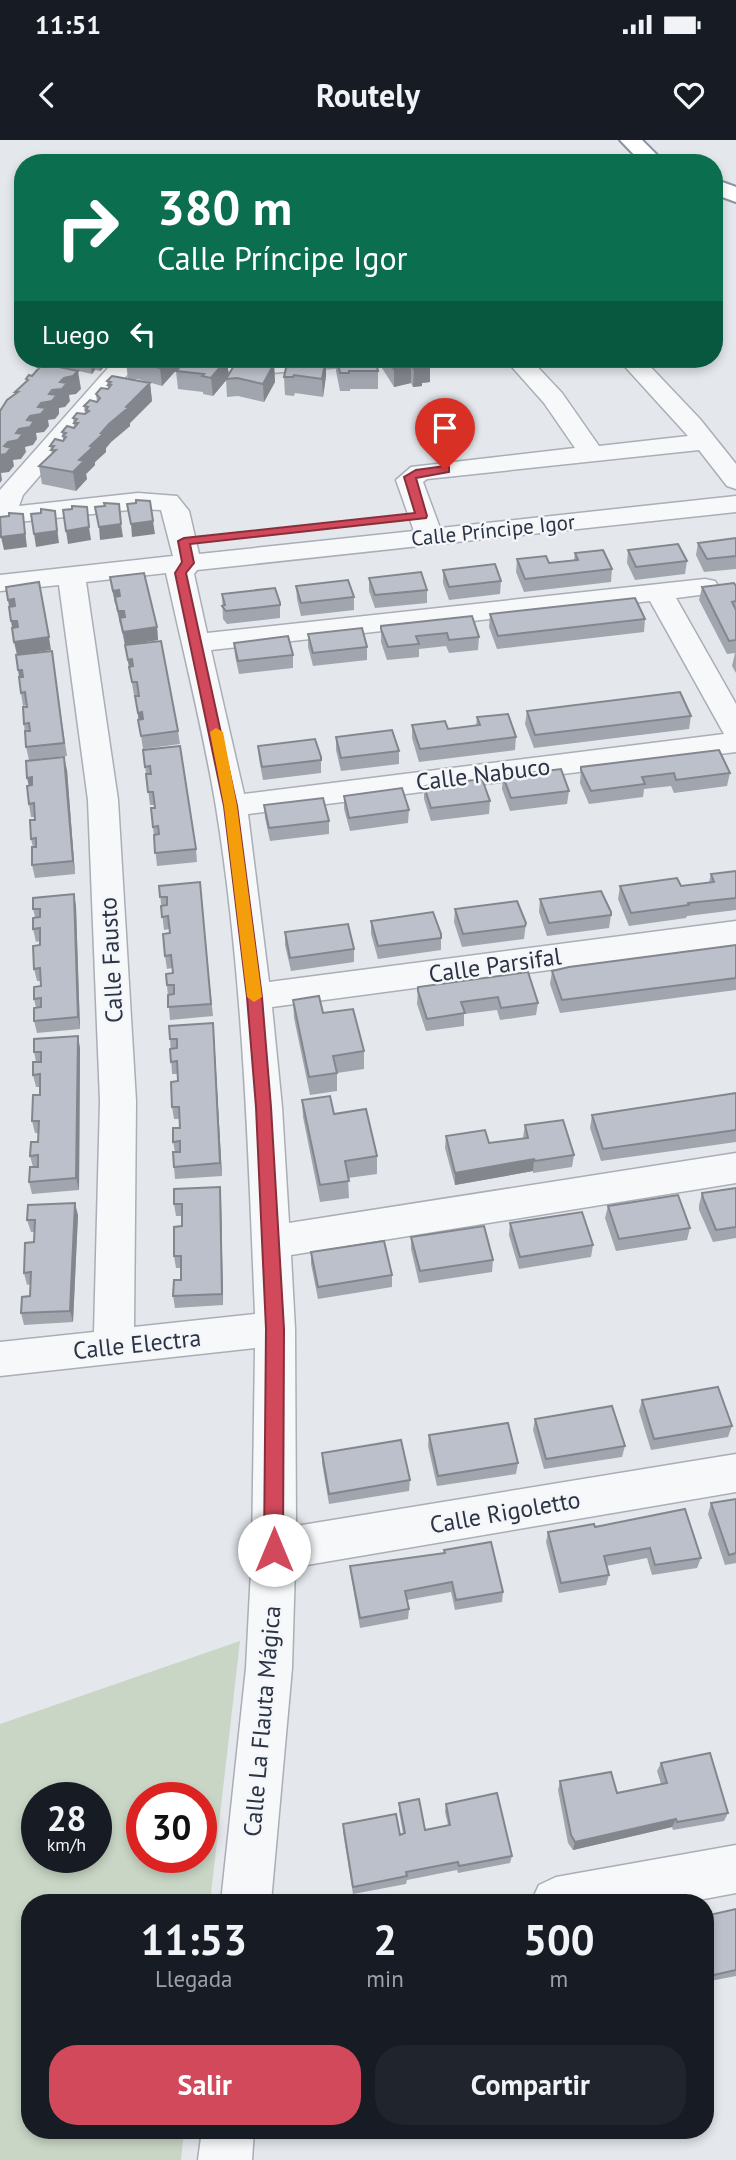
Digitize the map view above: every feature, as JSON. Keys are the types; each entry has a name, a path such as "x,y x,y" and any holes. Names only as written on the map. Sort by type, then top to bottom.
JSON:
{"highway":[{"path":"630,140 645,154"},
{"path":"653,140 665,154"}],"street":[{"path":"121,368 11,493 1,516 138,501 168,502 176,511 186,552"},
{"path":"525,368 553,398 592,454"},
{"path":"638,368 706,442 736,481"},
{"path":"426,526 409,480 420,472 706,442"},
{"name":"Calle Príncipe Igor","path":"0,583 71,576 186,552 426,526 736,504"},
{"name":"Calle La Flauta Mágica","path":"186,552 180,573 231,806 254,997 275,1329 274,1550 269,1668 247,1894"},
{"name":"Calle Fausto","path":"71,576 103,813 118,1101 114,1347"},
{"path":"197,643 705,587"},
{"path":"659,592 736,730"},
{"name":"Calle Nabuco","path":"231,806 736,742"},
{"name":"Calle Parsifal","path":"254,997 736,933"},
{"path":"271,1242 736,1168"},
{"name":"Calle Electra","path":"0,1359 275,1329"},
{"name":"Calle Rigoletto","path":"274,1550 736,1473"},
{"path":"601,1894 736,1870"},
{"path":"225,2160 227,2139"}],"green space":[{"path":"240,1641 217,1841 217,1782 126,1782 126,1873 213,1873 211,1894 21,1894 21,2139 183,2139 181,2160 0,2160 0,1724"}],"building":[{"path":"39,368 78,371 60,382 67,383 62,389 52,390 49,394 57,395 52,401 41,403 38,407 46,408 41,414 30,416 27,420 34,421 30,427 19,429 16,433 23,434 18,440 8,442 4,446 11,448 6,454 0,455 0,411 7,400 28,380 26,379 29,375 32,376"},
{"path":"179,368 219,368 211,378 202,376 204,374 176,371"},
{"path":"233,368 272,368 263,384 237,378 226,379"},
{"path":"286,368 324,368 322,379 294,375 284,377"},
{"path":"339,368 377,368 378,371 349,371 340,373"},
{"path":"112,376 150,383 101,433 104,433 90,446 93,447 79,460 84,461 73,472 39,466 56,450 51,450 54,446 50,446 55,439 63,441 66,433 62,432 67,426 74,428 78,423 74,423 77,419 73,418 77,413 85,414 89,411 86,410 88,407 84,406 90,400 97,402 100,398 96,394 101,388 108,389 111,382 107,381"},
{"path":"136,500 150,501 153,521 131,524 127,504 136,503"},
{"path":"104,503 119,504 121,524 99,527 95,507 105,506"},
{"path":"72,506 87,507 89,527 66,531 63,510 72,509"},
{"path":"41,509 55,511 57,531 34,534 31,514 41,513"},
{"path":"9,513 23,514 25,534 1,537 0,517 9,516"},
{"path":"736,538 736,556 707,559 698,543"},
{"path":"678,544 687,561 636,567 628,550"},
{"path":"603,550 612,569 525,579 517,559 546,556 549,563 578,560 575,553"},
{"path":"495,564 501,581 449,587 443,570"},
{"path":"421,572 427,590 375,595 369,578"},
{"path":"144,573 157,627 123,632 120,618 125,617 124,611 118,611 115,597 120,596 119,590 113,591 110,577"},
{"path":"348,580 354,597 301,603 296,586"},
{"path":"39,582 49,637 14,642 12,628 18,627 17,621 11,621 9,607 15,606 14,599 8,600 6,587"},
{"path":"734,583 736,601 732,602 736,610 736,640 729,641 702,587"},
{"path":"275,588 280,605 226,611 222,606 225,605 222,594"},
{"path":"635,598 645,619 498,636 490,614"},
{"path":"472,616 479,637 449,640 447,633 416,636 419,644 388,647 381,629 381,626"},
{"path":"362,628 367,647 313,653 308,634"},
{"path":"288,636 293,655 238,661 234,643"},
{"path":"161,641 178,731 141,736 138,720 143,719 142,712 138,713 135,696 139,696 137,682 132,682 129,667 133,666 132,659 128,660 125,645"},
{"path":"52,651 64,743 26,747 25,731 30,731 29,723 24,724 23,707 27,707 25,692 21,693 19,677 23,677 22,670 18,670 16,655"},
{"path":"680,692 691,716 535,735 527,711"},
{"path":"508,714 516,737 420,749 412,725 445,721 448,729 480,725 477,717"},
{"path":"392,730 399,751 341,758 336,737"},
{"path":"315,739 321,760 262,767 258,746"},
{"path":"180,746 196,849 155,853 154,835 159,834 158,826 153,827 153,792 148,792 146,774 151,774 150,766 145,767 143,750"},
{"path":"719,750 730,773 676,780 674,773 642,777 645,784 591,791 581,770 581,767"},
{"path":"64,757 73,861 32,865 32,847 36,847 36,838 31,839 30,820 35,820 34,803 29,804 27,786 32,785 32,777 27,778 26,761"},
{"path":"561,769 569,791 511,798 503,776"},
{"path":"482,779 490,801 431,808 424,786"},
{"path":"402,788 409,810 349,818 344,796"},
{"path":"323,798 329,821 269,828 264,805"},
{"path":"736,871 736,898 631,913 620,886 677,878 681,886 714,882 711,874"},
{"path":"200,882 211,1004 168,1007 168,995 174,994 174,985 167,985 166,974 173,973 171,955 165,956 163,934 170,933 168,916 162,917 161,906 167,905 167,897 160,897 159,886"},
{"path":"601,891 611,915 549,923 540,899"},
{"path":"74,894 78,1017 34,1021 34,1008 41,1007 41,998 34,999 34,987 41,986 40,968 34,969 33,946 40,945 40,928 33,929 33,918 40,917 40,909 33,909 33,898"},
{"path":"517,901 525,926 463,934 455,909"},
{"path":"433,912 441,938 378,946 371,921"},
{"path":"348,924 354,949 290,958 285,932"},
{"path":"736,945 736,978 562,1000 552,971 569,967"},
{"path":"528,972 538,1003 501,1008 498,997 461,1002 465,1013 427,1019 418,991 418,987"},
{"path":"319,996 323,1013 353,1009 364,1051 333,1056 337,1073 309,1077 293,1000"},
{"path":"213,1023 220,1163 174,1167 173,1152 180,1152 180,1141 173,1142 173,1128 180,1128 179,1107 172,1107 171,1082 178,1081 177,1061 171,1062 170,1049 177,1048 177,1039 170,1039 169,1026"},
{"path":"78,1036 76,1178 29,1182 30,1167 38,1167 38,1155 30,1156 31,1142 38,1142 39,1121 32,1121 33,1095 40,1095 40,1074 33,1075 33,1062 41,1062 41,1052 34,1052 34,1039"},
{"path":"736,1093 736,1130 603,1149 592,1115"},
{"path":"330,1096 334,1114 366,1109 377,1156 345,1161 349,1181 320,1185 302,1100"},
{"path":"563,1120 574,1155 455,1173 446,1136 485,1130 489,1143 528,1138 525,1125"},
{"path":"220,1187 222,1294 173,1296 174,1280 181,1280 181,1256 174,1256 174,1227 182,1226 182,1204 174,1204 174,1189"},
{"path":"736,1188 736,1227 716,1230 702,1193"},
{"path":"678,1195 690,1228 619,1239 608,1206"},
{"path":"75,1203 70,1311 21,1313 22,1297 30,1296 31,1272 24,1273 25,1243 34,1242 35,1220 27,1220 28,1205"},
{"path":"582,1212 593,1245 520,1257 510,1223"},
{"path":"484,1226 493,1260 420,1271 411,1237"},
{"path":"384,1241 392,1275 318,1287 311,1252"},
{"path":"718,1387 732,1426 654,1439 642,1400"},
{"path":"612,1406 625,1446 546,1459 535,1419"},
{"path":"508,1423 518,1463 438,1476 429,1435"},
{"path":"401,1440 410,1480 329,1494 322,1453"},
{"path":"736,1499 736,1553 729,1555 711,1503"},
{"path":"685,1509 701,1558 655,1565 650,1548 604,1556 609,1575 561,1583 548,1532 594,1524 595,1527"},
{"path":"491,1542 503,1592 456,1600 452,1582 405,1591 409,1609 360,1618 350,1566 445,1553 444,1550"},
{"path":"710,1753 728,1813 677,1822 676,1819 575,1842 571,1835 560,1781 611,1772 617,1793 667,1783 661,1763"},
{"path":"497,1793 512,1856 459,1866 458,1862 406,1872 407,1876 353,1887 343,1824 396,1814 400,1835 405,1833 399,1803 419,1799 425,1830 450,1825 446,1804"},
{"path":"736,1909 736,1970 714,1975 714,1914"}],"slow traffic":[{"path":"216,732 231,806 254,997"}],"route":[{"path":"274,1550 275,1329 264,1107 245,908 231,806 180,573 188,563 184,541 422,516 410,477 420,472 445,470"}]}
